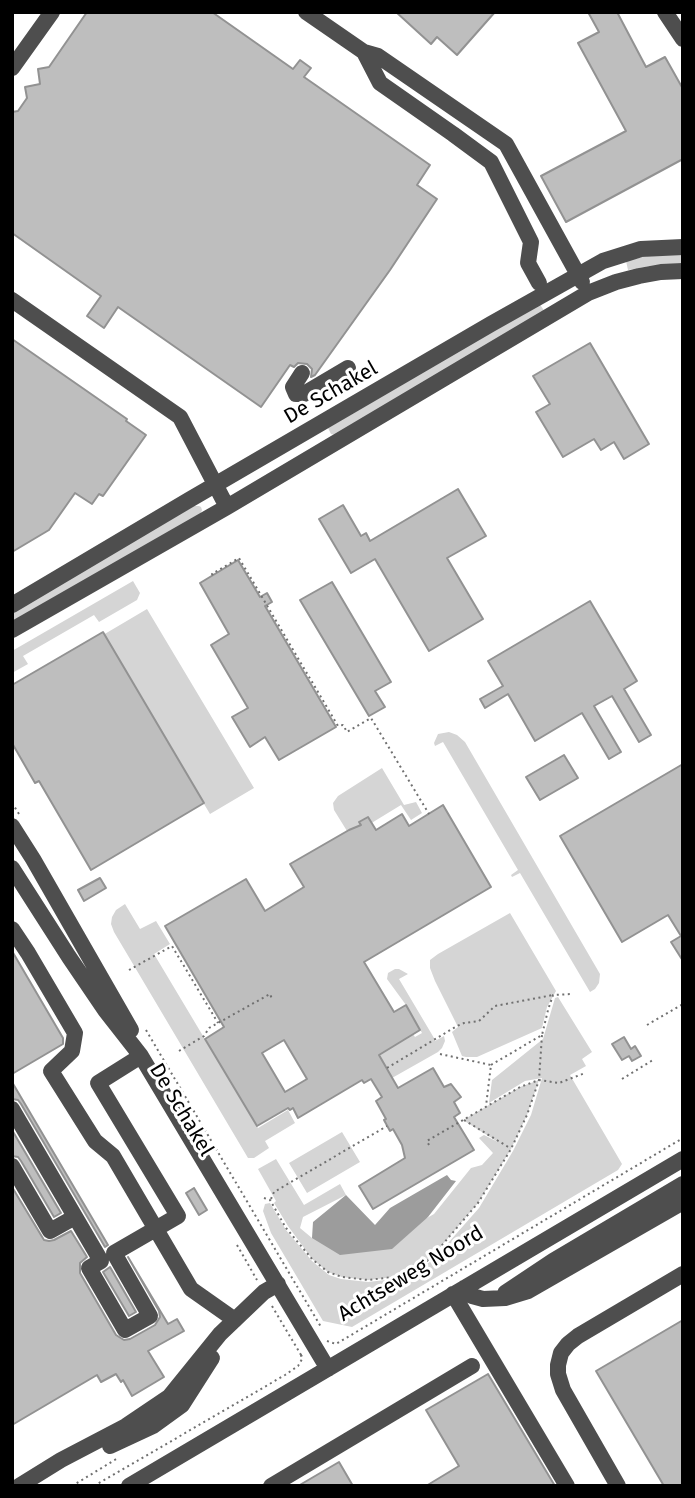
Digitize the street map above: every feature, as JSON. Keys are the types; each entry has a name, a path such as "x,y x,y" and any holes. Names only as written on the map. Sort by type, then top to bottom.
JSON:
{"street":[{"path":"12,68 51,12"},
{"path":"306,12 364,52 378,56 506,144 588,293"},
{"path":"665,12 683,39"},
{"path":"364,52 380,83 491,162 531,242 528,262 539,283"},
{"name":"De Schakel","path":"12,605 603,261 641,249 683,247"},
{"path":"12,630 227,507 588,293 639,276 683,271"},
{"path":"12,300 180,417 227,507"},
{"path":"302,373 293,387 296,394 304,394 348,368"},
{"name":"De Schakel","path":"13,831 55,886 131,1031 141,1056 308,1352 328,1369"},
{"name":"De Schakel","path":"12,868 105,1010 141,1056"},
{"path":"12,929 75,1033 72,1051 51,1071 95,1141 113,1156 191,1289 236,1319"},
{"path":"12,1109 75,1217 107,1257 178,1216 98,1083 141,1056"},
{"name":"Achtseweg Noord","path":"129,1486 683,1159"},
{"path":"12,1166 51,1231 75,1217"},
{"path":"490,1299 504,1294 553,1261 683,1184"},
{"path":"459,1291 481,1299 516,1295 542,1284 683,1202"},
{"path":"618,1486 563,1390 558,1374 561,1353 578,1336 683,1275"},
{"path":"19,1486 61,1460 110,1446 153,1426 182,1405 236,1319 271,1288"},
{"path":"459,1291 567,1486"},
{"path":"271,1486 472,1366"}],"path":[{"path":"212,575 239,558 338,726 343,725 347,732 371,718 429,814"},
{"path":"129,970 172,946 218,1023"},
{"path":"179,1051 204,1036 209,1028 270,994 272,999"},
{"path":"387,1068 457,1026 479,1021 495,1006 572,994"},
{"path":"264,1198 270,1200 286,1228 328,1272 342,1277 368,1280 394,1277 414,1270 431,1258 478,1203 511,1149 539,1080 542,1035 554,995"},
{"path":"647,1025 683,1004"},
{"name":"De Schakel","path":"144,1026 322,1329"},
{"path":"440,1054 491,1065 542,1035"},
{"path":"622,1079 653,1060"},
{"path":"486,1107 491,1065"},
{"path":"429,1144 427,1141 520,1087 539,1080 559,1083 585,1073"},
{"path":"463,1120 511,1149"},
{"path":"270,1200 274,1192 387,1126"},
{"name":"Achtseweg Noord","path":"94,1486 298,1366 308,1352 328,1340 336,1344 683,1138"},
{"path":"237,1247 271,1288 308,1352"}],"shaded area":[{"path":"683,254 683,264 628,270 626,261 648,256"},
{"path":"539,303 545,312 335,435 331,434 328,428"},
{"path":"194,506 201,507 200,515 12,625 12,613"},
{"path":"133,581 140,593 137,600 99,622 94,615 23,656 28,664 12,673 12,651"},
{"path":"147,609 254,788 210,814 103,635"},
{"path":"449,732 465,742 600,974 599,983 590,992 520,873 512,877 518,870 443,742 435,746 438,734"},
{"path":"382,768 404,805 416,802 422,813 411,820 401,805 365,827 362,846 351,829 347,831 334,810 333,803 338,796"},
{"path":"125,904 140,929 156,921 170,944 154,954 258,1128 288,1110 295,1123 265,1141 269,1148 254,1158 248,1158 114,932 112,917 116,910"},
{"path":"510,913 556,991 547,1007 542,1028 477,1057 462,1056 452,1032 458,1027 435,981 430,960"},
{"path":"395,969 408,974 399,979 435,1041 444,1036 445,1041 438,1052 392,1078 379,1055 413,1034 415,1037 422,1033 387,979 388,973"},
{"path":"558,997 592,1052 582,1059 586,1066 570,1075 622,1164 618,1170 352,1327 323,1321 271,1233 263,1211 265,1204 270,1203 286,1230 312,1261 329,1275 341,1279 368,1282 394,1279 414,1272 433,1260 479,1208 531,1115 542,1078 525,1081 489,1103 492,1080 543,1039 555,998"},
{"path":"539,1080 511,1149 478,1203 431,1258 414,1270 394,1277 368,1280 342,1277 328,1272 312,1259 288,1226 258,1169 276,1159 304,1205 340,1184 346,1195 303,1217 300,1228 312,1238 427,1218 434,1214 471,1168 482,1165 493,1153 479,1138 484,1135 498,1142 463,1120 520,1087"},
{"path":"342,1132 360,1162 307,1193 289,1163"},
{"path":"447,1175 456,1181 428,1217 392,1249 340,1255 312,1238 313,1222 346,1195 375,1225 390,1208"}],"building":[{"path":"87,12 212,12 293,69 300,60 311,68 304,77 430,165 417,185 437,199 390,270 315,375 311,377 312,369 307,364 298,363 294,367 290,365 261,407 118,307 104,328 87,316 101,296 12,233 12,112 18,111 27,98 25,87 40,84 38,69 49,67"},
{"path":"396,12 495,12 457,55 437,37 431,44"},
{"path":"588,12 617,12 646,67 665,57 683,89 683,159 566,222 541,176 626,131 578,43 599,32"},
{"path":"12,339 146,435 103,496 99,494 92,504 75,493 49,530 12,552"},
{"path":"590,343 649,444 624,459 614,442 601,450 594,439 563,457 536,412 550,404 533,376"},
{"path":"458,489 486,536 447,558 483,619 429,651 375,559 351,573 319,519 343,505 361,536 366,533 370,541"},
{"path":"238,560 260,597 267,593 272,602 265,606 336,727 279,760 265,737 250,747 232,717 248,708 211,645 229,634 200,583"},
{"path":"332,582 391,682 375,691 385,707 369,716 300,600"},
{"path":"590,601 637,681 624,689 651,735 639,742 612,696 594,706 621,752 609,759 582,713 535,741 508,694 485,708 480,699 503,686 488,661"},
{"path":"103,632 204,803 91,870 39,781 35,783 12,743 12,685"},
{"path":"564,755 578,778 540,800 526,777"},
{"path":"683,764 683,961 671,942 681,936 668,915 622,942 560,836"},
{"path":"443,805 491,887 364,962 394,1012 406,1005 420,1030 379,1055 398,1088 433,1068 444,1087 451,1084 461,1097 454,1102 460,1113 454,1117 474,1150 373,1209 359,1186 405,1158 402,1145 384,1120 386,1119 376,1101 382,1097 371,1079 364,1083 362,1080 298,1118 293,1108 288,1108 257,1126 205,1039 224,1027 165,926 246,879 265,911 304,887 290,864 361,825 359,822 368,817 376,830 402,814 409,826","holes":["284,1040 307,1079 285,1092 262,1053"]},
{"path":"100,878 106,888 84,901 78,890"},
{"path":"12,951 63,1038 63,1044 12,1074"},
{"path":"624,1037 631,1049 635,1046 641,1056 632,1061 629,1056 622,1060 612,1044"},
{"path":"12,1082 108,1245 105,1247 21,1104 12,1099"},
{"path":"12,1130 61,1213 54,1217 21,1161 12,1156"},
{"path":"12,1187 44,1240 54,1240 71,1231 87,1257 80,1263 80,1273 116,1335 124,1340 155,1325 160,1317 128,1257 168,1324 177,1319 184,1331 148,1351 164,1377 132,1396 123,1380 121,1382 116,1374 101,1382 97,1375 12,1425"},
{"path":"194,1188 207,1210 199,1215 186,1193"},
{"path":"110,1267 136,1312 129,1316 103,1272"},
{"path":"683,1320 683,1486 664,1486 596,1371"},
{"path":"488,1374 555,1486 426,1486 459,1466 426,1410"},
{"path":"339,1462 353,1486 298,1486"}]}
